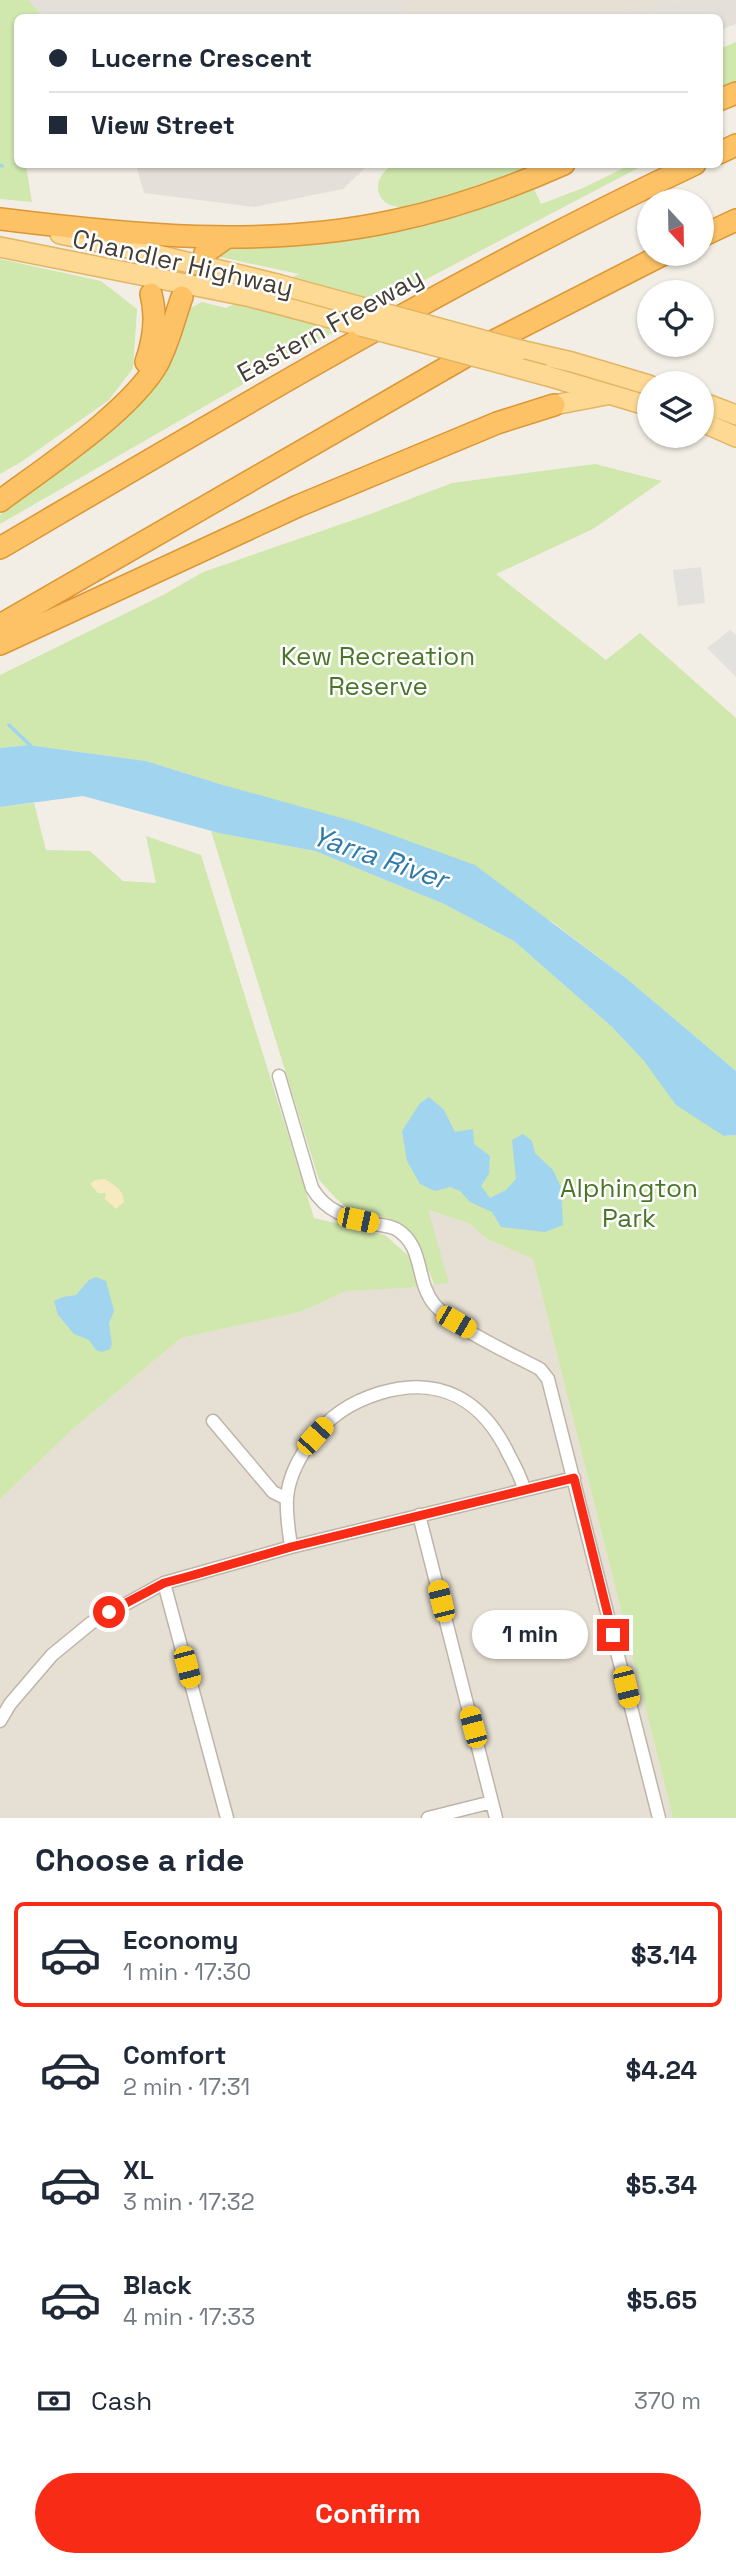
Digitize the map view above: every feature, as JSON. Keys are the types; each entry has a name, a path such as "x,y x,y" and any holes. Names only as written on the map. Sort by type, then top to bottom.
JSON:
{"highway":[{"path":"0,221 103,231 227,237 311,233 393,221 464,201 553,168"},
{"name":"Eastern Freeway","path":"0,548 387,323 605,207 687,168"},
{"path":"714,230 736,220"},
{"path":"202,266 205,253 227,237"},
{"path":"0,625 482,347 641,266"},
{"path":"0,501 132,396 157,365 185,290"},
{"path":"113,413 132,387 149,353 154,335 151,294"},
{"path":"0,644 298,506 497,423 547,384"}],"main road":[{"name":"Chandler Highway","path":"0,221 202,266 637,381"},
{"name":"Chandler Highway","path":"0,247 141,275 185,290 251,297 547,384 637,403"},
{"path":"185,290 202,266"},
{"path":"141,275 151,294"},
{"path":"520,350 547,384 610,395"},
{"path":"714,407 736,415"},
{"path":"714,427 736,437"}],"street":[{"path":"279,1076 312,1188 320,1201 335,1211 358,1220 396,1229 413,1245 433,1303 456,1322 540,1369 551,1387 659,1818"},
{"path":"291,1547 287,1499 297,1461 332,1416 359,1399 398,1388 428,1388 451,1393 479,1410 499,1435 524,1489"},
{"path":"213,1421 273,1492 287,1499"},
{"path":"0,1721 10,1704 52,1655 91,1623 164,1583 291,1547 574,1478"},
{"path":"419,1515 496,1818"},
{"path":"164,1583 227,1818"},
{"path":"428,1818 492,1802"}],"shaded area":[{"path":"0,0 406,0 406,14 14,14"},
{"path":"406,0 680,0 622,14 406,14"},
{"path":"680,0 736,0 736,24 723,29 723,14 622,14"},
{"path":"137,168 365,168 343,189 254,207 144,193"},
{"path":"701,567 705,603 678,606 673,570"},
{"path":"730,630 736,635 736,677 707,648"},
{"path":"427,1210 470,1224 487,1239 533,1259 673,1818 0,1818 0,1499 73,1429 181,1338 300,1312 347,1291 434,1284 421,1252 400,1227 387,1219"}],"green space":[{"path":"0,0 28,0 41,14 14,14 14,168 26,168 32,202 0,199"},
{"path":"736,42 736,82 723,87 723,47"},
{"path":"389,168 533,168 455,196 404,207 394,206 382,198 378,185"},
{"path":"624,168 638,168 419,283 0,524 0,515 83,455 116,425 188,309 202,302 226,308 299,274 220,257 218,252 365,235 460,216 534,189 541,204"},
{"path":"0,259 101,281 137,309 133,368 109,400 0,474"},
{"name":"Kew Recreation Reserve","path":"595,464 662,481 593,529 496,574 606,660 640,633 736,718 736,1071 626,978 551,921 223,785 146,761 28,745 0,748 0,675 165,594 203,572 452,483"},
{"path":"34,803 46,850 90,851 123,881 156,883 146,836 201,855 314,1218 385,1235 411,1258 417,1287 347,1291 300,1312 181,1338 73,1429 0,1499 0,807"},
{"name":"Alphington Park","path":"211,831 315,851 444,904 514,941 612,1027 724,1136 736,1135 736,1818 673,1818 533,1259 487,1239 470,1224 428,1210 449,1283 434,1284 420,1252 406,1233 388,1219 351,1210 319,1180"}],"sand":[{"path":"105,1179 122,1194 124,1202 116,1209 105,1199 106,1193 98,1193 90,1184 95,1180"}],"water":[{"name":"Yarra River","path":"28,745 146,761 356,822 475,865 626,978 736,1071 736,1135 724,1136 676,1105 644,1061 612,1027 514,941 444,904 315,851 219,833 83,796 0,807 0,748"},
{"path":"429,1097 444,1110 455,1132 473,1129 474,1144 490,1156 489,1174 481,1186 490,1198 506,1190 516,1179 512,1140 523,1134 532,1141 535,1153 553,1170 561,1187 563,1225 545,1232 501,1227 492,1212 470,1202 460,1191 450,1187 435,1191 420,1184 407,1161 402,1131 420,1103"},
{"path":"96,1277 106,1281 114,1311 109,1323 112,1344 110,1349 102,1352 96,1350 89,1340 74,1334 58,1315 54,1301 76,1295 89,1280"}],"waterway":[{"path":"9,725 33,748"}],"route":[{"path":"109,1612 164,1583 291,1547 574,1478 613,1635"}]}
